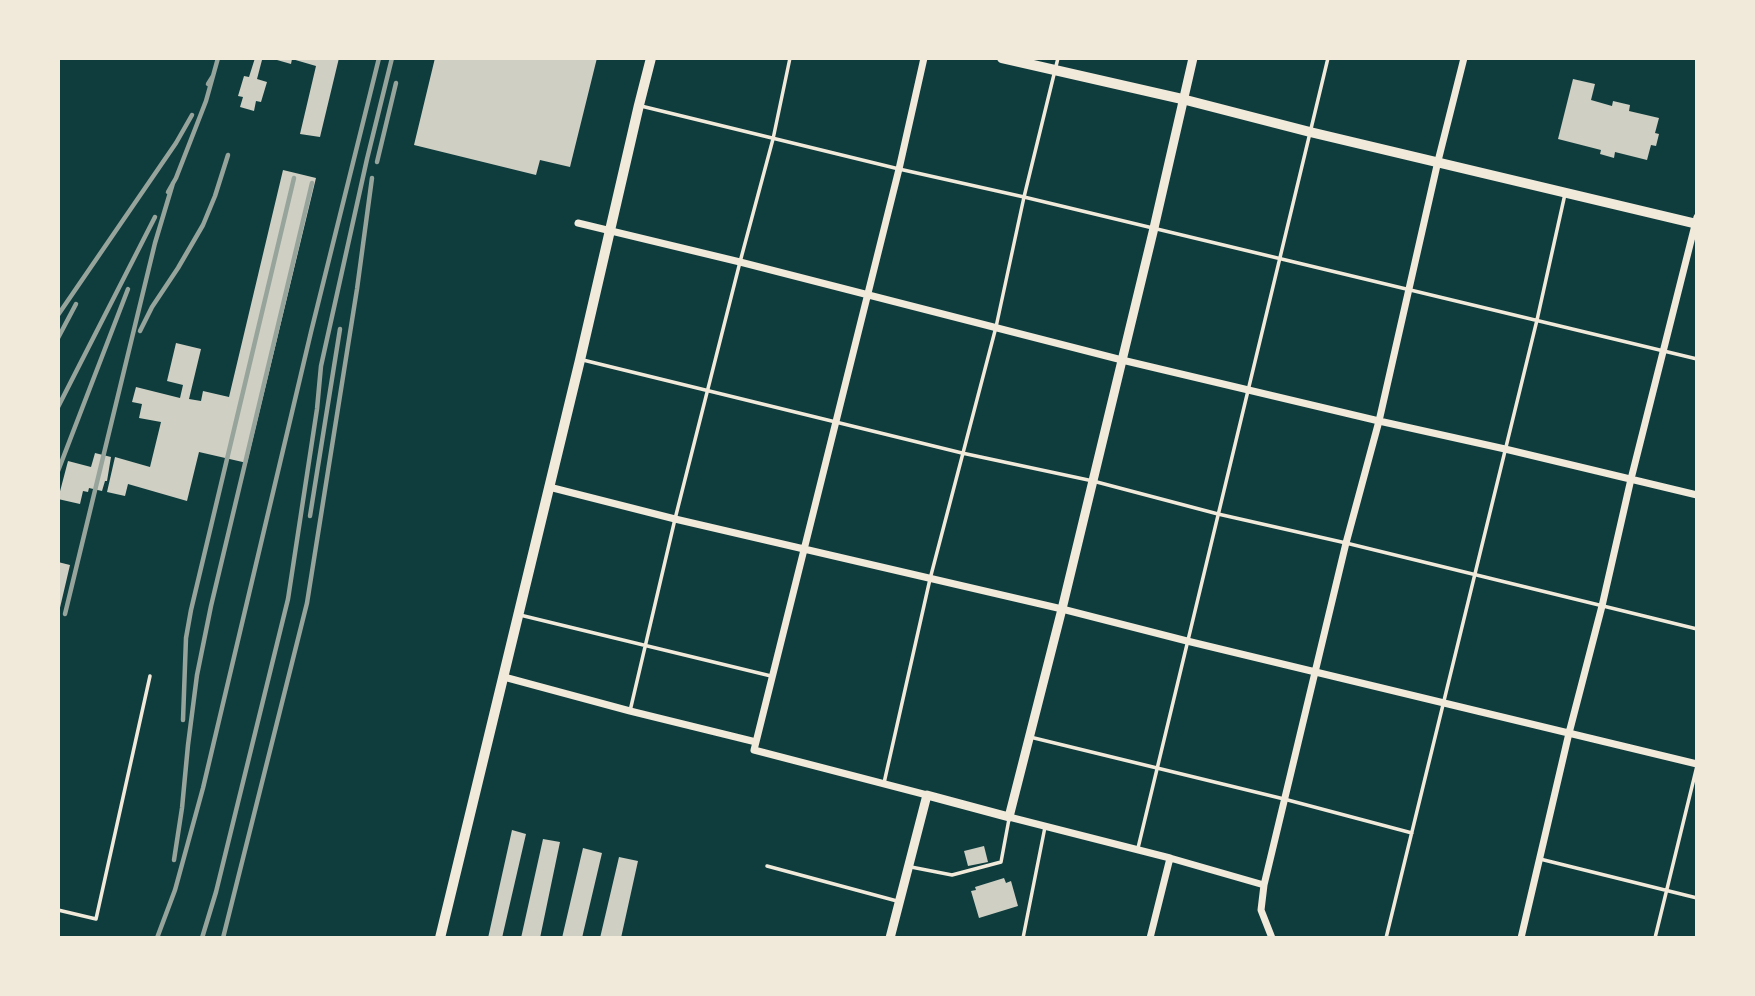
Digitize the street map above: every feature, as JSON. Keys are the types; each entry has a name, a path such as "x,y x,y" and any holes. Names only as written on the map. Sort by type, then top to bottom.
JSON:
{"main road":[{"path":"440,938 651,58"},
{"path":"1002,58 1697,221"}],"street":[{"path":"923,58 899,169 754,750 1264,885"},
{"path":"1009,817 1062,609 1193,58"},
{"path":"1272,938 1261,910 1264,885 1346,543 1379,421 1464,58"},
{"path":"1521,938 1631,479 1697,221"},
{"path":"578,223 1122,360 1697,495"},
{"path":"549,487 1062,609 1697,765"},
{"path":"504,677 756,741"},
{"path":"890,938 927,794"},
{"path":"1150,938 1170,858"}],"lane":[{"path":"630,711 675,519 773,139 790,58"},
{"path":"884,783 930,579 996,327 1058,58"},
{"path":"1137,850 1328,58"},
{"path":"639,105 1697,359"},
{"path":"1386,938 1537,320 1565,192"},
{"path":"580,360 962,453 1093,481 1218,514 1697,629"},
{"path":"519,615 773,677"},
{"path":"58,910 96,919 150,676"},
{"path":"1029,737 1412,833"},
{"path":"1655,938 1697,765"},
{"path":"908,866 951,875 1000,862 1009,817"},
{"path":"1023,938 1045,827"},
{"path":"1541,859 1697,898"},
{"path":"767,866 899,901"}],"building":[{"path":"255,58 262,60 257,79 267,82 261,102 256,101 254,111 240,107 243,97 238,96 244,76 249,77"},
{"path":"270,58 339,58 320,137 300,134 316,66 292,59 291,64"},
{"path":"435,58 597,58 570,167 540,160 536,175 414,145"},
{"path":"1573,79 1595,84 1591,100 1612,106 1613,101 1630,105 1629,111 1659,118 1655,133 1659,134 1656,146 1651,145 1647,160 1615,152 1614,158 1600,154 1601,150 1558,139"},
{"path":"283,170 316,178 247,463 199,452 187,501 128,484 125,496 107,492 115,457 150,467 161,422 139,418 142,404 132,402 136,387 180,398 183,385 167,381 176,343 201,349 189,399 201,401 203,391 229,397"},
{"path":"95,453 111,457 107,481 102,491 89,488 88,492 83,491 80,504 58,499 68,461 91,467"},
{"path":"58,562 70,565 59,612 58,612"},
{"path":"512,830 526,834 502,938 488,938"},
{"path":"543,839 560,842 540,938 521,938"},
{"path":"984,846 988,862 968,866 964,851"},
{"path":"583,848 602,853 582,938 562,938"},
{"path":"619,857 638,861 621,938 600,938"},
{"path":"1004,878 1006,883 1011,881 1018,906 979,918 971,891 976,890 975,887"}],"railway":[{"path":"208,84 218,58"},
{"path":"157,938 175,890 203,788 379,58"},
{"path":"202,938 216,892 288,599 321,366 392,58"},
{"path":"168,192 206,101 213,76"},
{"path":"377,162 396,83"},
{"path":"58,315 176,143 192,115"},
{"path":"140,331 203,225 228,155"},
{"path":"183,720 186,638 191,610 294,178"},
{"path":"223,938 307,603 372,178"},
{"path":"65,614 155,243 173,183"},
{"path":"174,860 197,675 211,606 312,183"},
{"path":"58,407 155,217"},
{"path":"58,471 128,289"},
{"path":"58,338 76,304"},
{"path":"310,516 340,329"}]}
